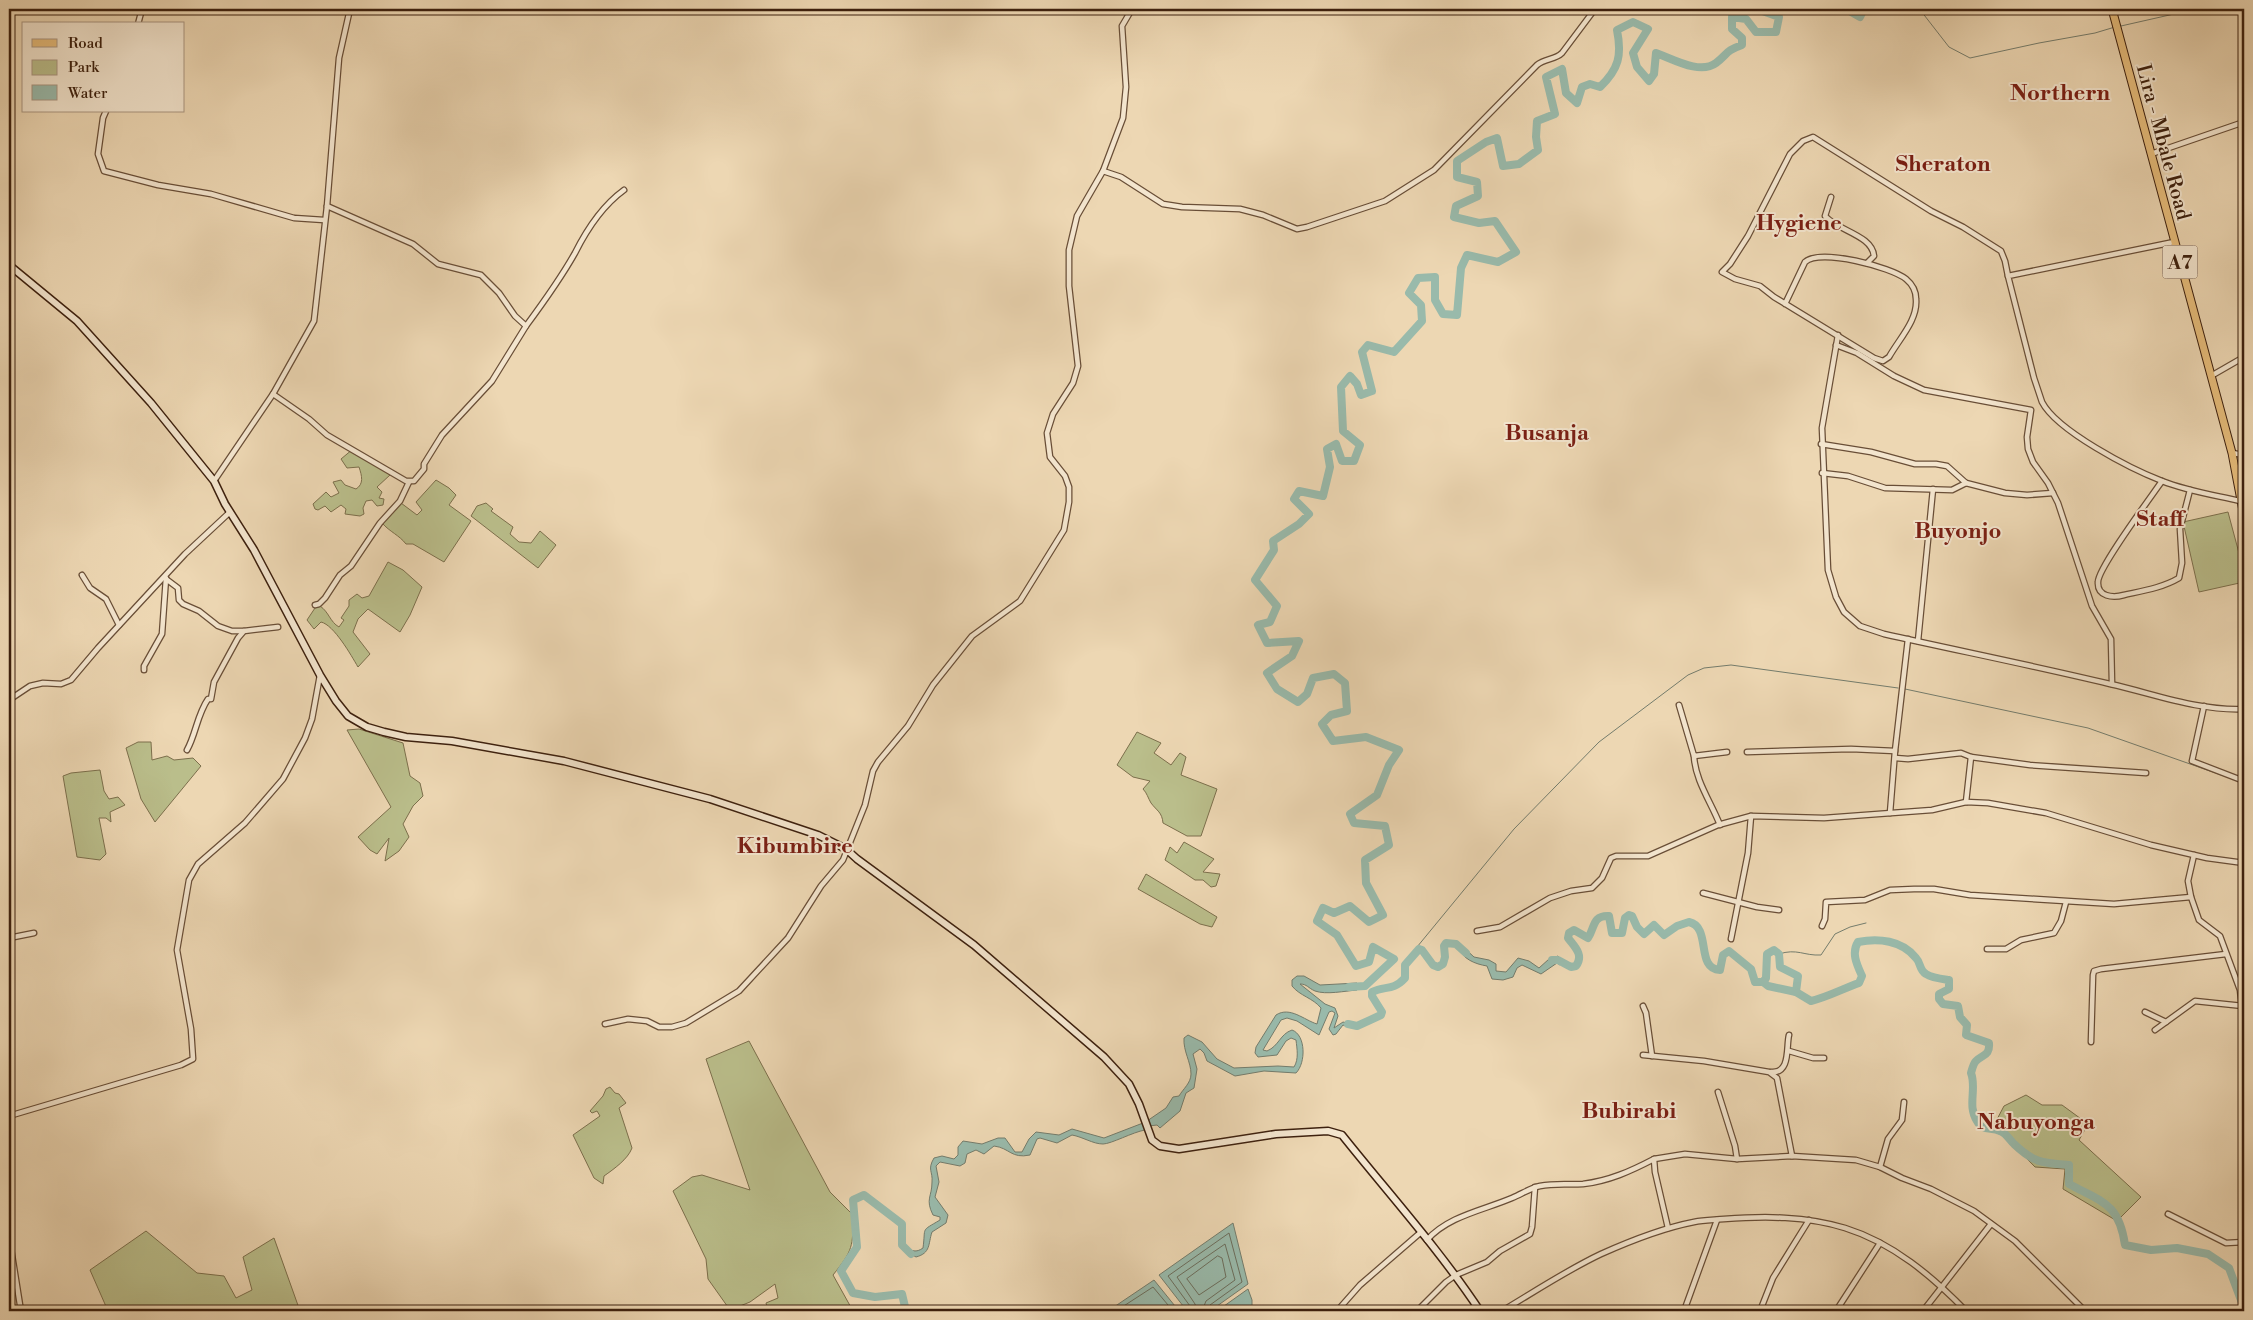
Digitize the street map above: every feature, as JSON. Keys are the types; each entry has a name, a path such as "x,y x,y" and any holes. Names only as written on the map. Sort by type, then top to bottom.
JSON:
{"main road":[{"name":"Lira - Mbale Road","path":"2112,9 2232,453 2244,516"}],"street":[{"path":"139,22 142,9"},
{"path":"214,481 273,394 314,321 338,58 350,9"},
{"path":"605,1024 638,1020 659,1026 672,1027 700,1017 735,995 788,938 820,886 843,860 846,848 862,813 878,762 908,726 933,685 972,636 1020,601 1064,530 1067,522 1069,487 1065,476 1050,457 1048,433 1053,414 1073,383 1078,366 1069,286 1070,237 1077,216 1103,171 1124,112 1126,87 1121,44 1122,26 1132,9"},
{"path":"1103,171 1121,177 1163,204 1182,207 1240,209 1263,215 1296,229 1308,227 1385,201 1434,170 1537,65 1545,59 1562,53 1595,9"},
{"path":"106,112 98,154 104,171 218,196 294,218 324,220"},
{"path":"2151,154 2244,122"},
{"path":"1785,304 1809,258 1820,256 1867,263 1885,268 1907,280 1915,294 1915,314 1890,357 1885,361 1874,358 1785,304 1760,286 1735,279 1722,272 1730,264 1748,236 1790,154 1802,140 1813,137 2000,251 2005,261 2034,378 2047,411 2060,424 2104,452 2162,481 2190,490 2240,501"},
{"path":"273,394 309,419 327,435 409,482 414,481 420,475 442,435 492,381 526,326 554,287 580,240 605,207 624,190"},
{"path":"1831,197 1825,216 1869,244 1874,256 1867,263"},
{"path":"326,206 413,244 438,264 481,275 498,293 515,316 526,326"},
{"path":"2008,276 2174,242"},
{"path":"9,265 90,334 151,403 214,481 230,512 254,550 320,675 340,707 348,716 374,730 406,737 460,742 564,761 672,788 793,826 846,848 864,864 974,945 1104,1058 1129,1084 1139,1104 1152,1140 1160,1146 1179,1149 1276,1134 1338,1132 1456,1275 1480,1311"},
{"path":"1838,335 1823,416 1821,444 1828,570 1838,603 1846,615 1860,626 1884,634 2112,684 2166,699 2204,706 2244,709"},
{"path":"1836,345 1858,353 1894,376 1924,390 2031,410 2027,437 2028,449 2033,462 2053,493 2078,560 2092,606 2111,639 2112,684"},
{"path":"2211,376 2244,357"},
{"path":"1821,444 1871,452 1915,464 1947,466 1966,484 2005,493 2027,495 2053,493"},
{"path":"2232,453 2244,455"},
{"path":"1822,473 1848,476 1885,488 1952,490 1966,484"},
{"path":"2162,481 2110,556 2097,581 2099,588 2107,596 2116,598 2164,585 2179,578 2182,563 2180,529 2190,490"},
{"path":"315,605 325,598 340,575 351,566 380,523 400,501 409,482"},
{"path":"1918,641 1933,489"},
{"path":"9,700 30,686 43,682 62,684 71,680 185,554 230,512"},
{"path":"82,575 90,588 106,598 119,625"},
{"path":"166,576 178,588 179,600 183,604 199,611 218,626 232,631 278,627"},
{"path":"144,670 144,666 162,634 166,576"},
{"path":"187,750 194,738 202,708 211,699 218,672 244,631"},
{"path":"1890,813 1908,639"},
{"path":"9,1116 181,1065 193,1059 191,1029 177,950 189,880 198,864 245,823 283,779 306,738 312,719 320,675"},
{"path":"1679,705 1700,782 1720,825"},
{"path":"2204,706 2193,752 2194,763 2244,781"},
{"path":"1747,752 1851,749 1895,751"},
{"path":"1694,756 1726,752"},
{"path":"1895,758 1908,759 1961,753 1971,757 2030,765 2146,773"},
{"path":"1966,802 1971,757"},
{"path":"1477,931 1500,927 1550,898 1571,891 1592,888 1602,878 1611,858 1616,856 1648,856 1720,825 1751,816 1824,818 1932,810 1966,802 1988,803 2046,813 2151,845 2194,855 2244,863"},
{"path":"1731,939 1748,853 1751,816"},
{"path":"2194,855 2188,881 2191,897 2199,920 2220,936 2238,982 2243,1006 2244,1029"},
{"path":"1822,926 1825,919 1826,902 1866,900 1890,890 1934,890 1960,894 2114,904 2191,897"},
{"path":"1703,893 1779,910"},
{"path":"1987,949 2006,948 2021,940 2054,933 2061,921 2066,902"},
{"path":"9,938 34,933"},
{"path":"2091,1042 2094,971 2226,954"},
{"path":"2155,1030 2195,1001 2243,1006"},
{"path":"1643,1006 1646,1013 1652,1056"},
{"path":"2145,1012 2166,1022"},
{"path":"1643,1055 1704,1061 1775,1073 1786,1062 1789,1051 1787,1048 1789,1035"},
{"path":"1789,1051 1813,1058 1824,1058"},
{"path":"1769,1072 1777,1078 1792,1156"},
{"path":"1718,1092 1735,1146 1737,1159"},
{"path":"1880,1166 1888,1139 1902,1120 1904,1102"},
{"path":"1427,1240 1433,1234 1464,1216 1535,1187 1558,1184 1582,1184 1624,1175 1654,1159 1685,1154 1737,1159 1792,1156 1856,1160 1880,1166 1974,1211 2027,1251 2085,1311"},
{"path":"1654,1159 1655,1172 1668,1228"},
{"path":"1417,1311 1446,1282 1456,1275 1487,1262 1500,1251 1530,1234 1535,1187"},
{"path":"2168,1214 2226,1243 2244,1242"},
{"path":"1502,1311 1600,1254 1668,1228 1696,1221 1788,1218 1809,1220 1846,1228 1880,1243 1921,1269 1942,1286 1966,1311"},
{"path":"1684,1311 1717,1220"},
{"path":"1760,1311 1773,1278 1809,1220"},
{"path":"1922,1311 1991,1224"},
{"path":"1337,1311 1360,1285 1420,1233"},
{"path":"9,1236 21,1311"},
{"path":"1836,1311 1880,1243"}],"green space":[{"path":"353,449 385,468 390,475 377,487 382,492 379,498 384,499 383,505 377,506 372,500 366,501 363,508 364,514 360,516 345,514 346,509 341,505 331,512 325,506 318,510 315,509 313,504 326,492 331,497 339,493 333,482 341,480 345,485 356,489 359,487 361,477 359,467 347,468 341,459"},
{"path":"436,480 456,495 449,505 471,521 444,562 413,544 406,544 382,523 401,503 417,515 422,510 416,502"},
{"path":"486,503 493,509 491,511 513,527 510,534 519,542 531,543 540,531 556,545 538,568 471,516 477,506"},
{"path":"2228,512 2244,572 2244,582 2199,592 2183,522"},
{"path":"388,562 403,570 422,587 410,615 400,632 368,609 358,619 353,632 370,654 358,667 342,641 326,624 321,622 314,629 307,620 315,608 320,606 339,627 344,620 341,618 349,606 349,600 357,594 362,598 369,596"},
{"path":"359,729 403,743 410,776 420,783 423,796 413,806 403,824 409,837 399,851 385,861 389,838 377,854 370,850 358,837 391,807 347,730"},
{"path":"1137,732 1161,743 1154,753 1171,765 1180,753 1186,757 1181,775 1217,789 1201,836 1187,836 1163,823 1160,814 1143,789 1150,781 1133,777 1117,765"},
{"path":"138,742 151,742 152,760 167,756 174,760 193,758 201,766 155,822 141,799 126,748"},
{"path":"100,770 104,791 109,799 118,797 125,805 110,812 111,822 106,818 99,818 106,854 100,860 77,857 63,776 71,773"},
{"path":"1184,842 1214,859 1203,872 1220,874 1216,886 1211,887 1203,880 1195,880 1165,860 1170,847 1177,853"},
{"path":"1146,874 1217,917 1212,927 1200,924 1138,889"},
{"path":"749,1041 830,1192 853,1215 853,1234 850,1248 845,1260 833,1275 853,1311 768,1311 766,1303 778,1298 775,1284 750,1302 730,1310 708,1279 706,1259 673,1191 692,1177 702,1175 750,1190 706,1059"},
{"path":"610,1087 626,1103 619,1108 632,1148 624,1160 604,1176 603,1184 594,1178 573,1135 600,1116 597,1111 592,1113 590,1111 603,1096 606,1089"},
{"path":"2026,1095 2042,1105 2062,1105 2088,1124 2079,1140 2141,1197 2117,1221 2063,1189 2065,1169 2035,1167 1994,1125 2004,1106"},
{"path":"146,1231 197,1273 224,1276 236,1298 252,1290 243,1257 274,1238 300,1311 108,1311 90,1270"}],"water":[{"path":"1461,945 1474,957 1489,960 1496,964 1496,971 1506,972 1518,958 1529,961 1539,968 1549,959 1558,956 1561,960 1560,965 1557,963 1541,974 1522,965 1517,968 1513,977 1503,980 1492,979 1487,966 1478,964 1463,955 1459,947"},
{"path":"1297,976 1304,976 1320,985 1357,983 1357,990 1330,993 1315,991 1306,985 1300,984 1325,1004 1335,1008 1338,1016 1334,1028 1343,1022 1357,1026 1348,1027 1343,1025 1333,1035 1329,1029 1335,1013 1332,1011 1329,1012 1319,1035 1297,1021 1287,1018 1281,1020 1263,1050 1271,1049 1285,1034 1292,1030 1297,1033 1302,1043 1303,1056 1302,1063 1296,1073 1264,1071 1235,1076 1207,1061 1200,1049 1193,1054 1197,1069 1194,1088 1186,1093 1180,1111 1160,1128 1157,1125 1149,1126 1147,1121 1166,1108 1173,1097 1179,1096 1190,1080 1191,1070 1184,1043 1184,1038 1188,1035 1202,1042 1217,1059 1234,1068 1294,1067 1296,1064 1297,1047 1296,1040 1291,1038 1286,1041 1277,1055 1258,1057 1255,1053 1256,1047 1276,1015 1286,1012 1292,1013 1317,1024 1321,1008 1292,986 1292,980"},
{"path":"1143,1123 1145,1130 1103,1144 1072,1135 1057,1143 1040,1138 1037,1139 1030,1155 1019,1156 994,1146 984,1154 976,1150 967,1154 965,1163 960,1166 940,1162 936,1166 939,1182 935,1197 948,1215 946,1223 932,1232 928,1248 921,1255 916,1257 903,1249 905,1247 916,1251 921,1250 923,1248 925,1230 940,1220 940,1217 933,1215 929,1205 932,1187 931,1165 934,1158 942,1156 954,1159 958,1155 958,1147 963,1141 982,1144 998,1138 1005,1138 1015,1152 1022,1152 1029,1139 1036,1132 1059,1135 1072,1129 1104,1138"},
{"path":"1233,1223 1248,1284 1210,1311 1187,1311 1159,1275"},
{"path":"1154,1280 1179,1311 1108,1311"},
{"path":"1248,1289 1252,1300 1252,1311 1217,1311"}],"waterway":[{"path":"1349,987 1365,986 1394,959 1373,947 1369,962 1356,966 1337,935 1317,921 1323,908 1334,913 1350,906 1369,922 1383,915 1366,883 1365,860 1389,845 1385,826 1354,823 1350,814 1377,795 1389,765 1399,750 1366,737 1333,741 1322,724 1331,715 1347,711 1345,683 1334,674 1313,678 1307,694 1298,702 1277,689 1267,673 1292,656 1299,641 1267,643 1258,625 1270,622 1277,606 1255,580 1274,550 1273,541 1299,524 1309,514 1294,499 1299,491 1323,496 1330,467 1327,449 1336,444 1342,461 1354,461 1360,445 1343,431 1341,387 1350,376 1357,384 1361,395 1372,391 1362,352 1368,345 1394,352 1422,321 1421,305 1409,293 1418,278 1435,277 1435,300 1443,314 1457,315 1461,268 1467,255 1498,262 1516,252 1495,221 1479,223 1454,217 1456,206 1478,196 1477,182 1457,177 1457,161 1486,142 1497,138 1503,166 1519,164 1538,150 1536,137 1537,121 1555,114 1546,77 1562,69 1566,93 1577,103 1582,87 1590,84 1600,87 1615,68 1619,54 1617,30 1633,22 1648,29 1633,53 1637,67 1649,81 1654,74 1656,53 1686,65 1702,67 1716,63 1729,51 1742,45 1742,38 1732,29 1732,17 1746,19 1756,32 1776,32 1779,17 1757,9"},
{"path":"1846,9 1860,17 1864,9"},
{"path":"1917,9 1921,11 1949,47 1970,58 2095,33 2115,27"},
{"path":"2121,26 2196,9"},
{"path":"1419,949 1417,947 1514,829 1599,742 1688,675 1704,668 1731,665 1898,688"},
{"path":"1905,689 2088,728 2227,777"},
{"path":"1552,960 1558,960 1571,967 1576,966 1579,955 1568,938 1569,933 1574,930 1588,938 1597,920 1604,916 1609,916 1612,933 1622,933 1625,918 1629,915 1632,916 1637,927 1644,934 1654,925 1664,935 1677,926 1689,922 1696,925 1700,931 1705,956 1712,968 1720,970 1723,955 1729,951 1751,969 1755,982 1763,982 1766,978 1767,954 1774,950 1779,954 1780,967 1798,976 1796,992 1811,1001 1859,983 1862,976 1855,955 1858,942 1874,940 1904,947 1916,958 1922,971 1926,974 1949,980 1949,989 1939,994 1939,999 1943,1004 1958,1006 1960,1017 1967,1025 1966,1035 1989,1043 1987,1053 1975,1062 1971,1073 1973,1079 1972,1103 1974,1115 1979,1124 1984,1128 2006,1134 2027,1155 2039,1161 2069,1165 2069,1184 2100,1200 2113,1212 2118,1220 2125,1245 2151,1250 2177,1248 2208,1254 2229,1268 2244,1308"},
{"path":"1779,954 1796,952 1821,955 1835,934 1850,927 1866,923"},
{"path":"1348,1024 1357,1026 1381,1015 1382,1012 1372,996 1372,992 1392,987 1405,978 1405,965 1419,949 1422,950 1433,965 1438,967 1443,964 1445,957 1444,946 1446,943 1456,944 1466,953"},
{"path":"1763,982 1768,986 1796,992"},
{"path":"906,1311 902,1294 875,1297 853,1293 841,1271 857,1247 853,1200 864,1195 902,1224 902,1245 911,1254"}],"railway":[{"path":"9,1301 10,1311"}],"district":[{"name":"Northern","path":"2060,92"},
{"name":"Sheraton","path":"1943,163"},
{"name":"Hygiene","path":"1799,222"},
{"name":"Busanja","path":"1547,432"},
{"name":"Staff","path":"2160,518"},
{"name":"Buyonjo","path":"1958,530"},
{"name":"Kibumbire","path":"795,845"},
{"name":"Bubirabi","path":"1629,1110"},
{"name":"Nabuyonga","path":"2036,1121"}]}
